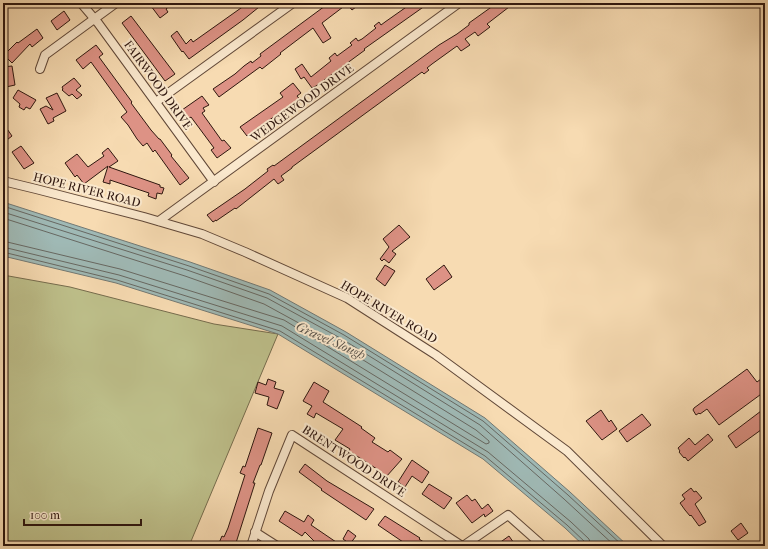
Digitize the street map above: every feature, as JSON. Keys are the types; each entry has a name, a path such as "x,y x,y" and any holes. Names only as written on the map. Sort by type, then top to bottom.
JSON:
{"street":[{"name":"FAIRWOOD DRIVE","path":"81,3 94,18 214,182"},
{"path":"40,69 45,55 116,3"},
{"path":"156,102 293,3"},
{"name":"WEDGEWOOD DRIVE","path":"159,221 459,3"},
{"name":"HOPE RIVER ROAD","path":"3,181 36,188 202,234 347,298 436,354 567,451 663,546"},
{"name":"BRENTWOOD DRIVE","path":"250,546 292,435 463,546"},
{"path":"463,546 508,515 543,546"},
{"path":"255,532 277,546"}],"green space":[{"path":"3,275 70,287 214,324 278,334 189,546 3,546"}],"water":[{"name":"Gravel Slough","path":"3,202 190,262 270,290 346,332 485,418 570,492 628,546 584,546 565,528 483,459 278,334 116,283 3,256"}],"building":[{"path":"155,3 173,3 166,9 168,12 160,18 151,6"},
{"path":"248,3 264,3 189,59 171,36 177,31 186,44 191,39 193,42"},
{"path":"329,3 361,3 352,10 347,4 322,23 331,38 323,43 313,28 262,69 260,67 219,97 213,89 251,61 252,63 261,56 260,54"},
{"path":"412,3 429,3 364,49 365,50 316,86 312,88 304,77 301,79 295,69 302,64 311,77 331,61 329,58 335,53 337,56 352,45 350,43 356,38 358,41 362,39 376,28 374,26 379,22 381,25"},
{"path":"497,3 505,3 509,7 487,24 490,27 478,36 475,32 465,39 470,45 461,51 457,46 432,64 427,68 429,70 424,74 422,72 292,167 281,176 284,180 278,184 274,179 236,209 235,208 216,221 213,222 207,215 245,189 268,171 267,169 273,165 274,166 439,45 457,34 469,25 469,23"},
{"path":"64,11 70,20 57,30 51,21"},
{"path":"131,16 175,74 165,81 122,23"},
{"path":"37,29 43,38 32,47 30,44 12,63 4,55 17,42 18,43"},
{"path":"96,45 103,54 99,57 132,102 131,103 189,178 180,185 155,150 153,152 147,143 143,146 121,117 127,112 91,62 83,69 76,60"},
{"path":"12,66 15,85 6,87 3,67"},
{"path":"74,78 81,86 76,90 82,95 77,99 72,94 69,96 62,90 62,87"},
{"path":"293,83 301,93 297,96 301,101 291,108 289,106 247,136 240,127 283,97 280,93"},
{"path":"18,90 36,100 30,109 26,107 24,110 19,107 20,104 13,98"},
{"path":"57,93 66,111 53,118 54,121 48,124 40,109 46,106 53,110 46,98"},
{"path":"202,96 209,105 203,108 205,111 202,113 222,141 224,140 231,148 217,158 211,150 214,148 191,117 188,119 182,110"},
{"path":"3,123 12,136 3,143"},
{"path":"21,146 34,163 24,169 12,152"},
{"path":"108,148 118,161 109,167 160,185 160,187 164,188 162,194 157,193 156,199 148,196 149,193 110,180 110,184 103,182 108,166 84,184 77,175 75,177 65,163 77,154 88,167 104,156 102,153"},
{"path":"399,225 410,237 392,251 396,254 389,263 384,259 382,261 380,259 389,247 383,239"},
{"path":"385,265 395,271 385,286 376,279"},
{"path":"444,265 452,277 434,290 426,279"},
{"path":"747,369 757,382 765,376 764,392 719,425 707,409 696,415 693,410 694,408"},
{"path":"268,379 276,382 274,388 284,391 277,409 267,405 269,397 255,393 258,382 266,385"},
{"path":"314,382 329,391 323,402 362,427 361,428 375,438 372,442 388,452 390,450 402,459 386,477 380,471 349,451 350,449 335,440 343,429 316,413 314,418 307,414 312,406 303,401"},
{"path":"765,408 765,427 736,448 728,436"},
{"path":"601,410 609,422 611,420 617,429 602,440 586,421"},
{"path":"642,414 651,425 627,442 619,431"},
{"path":"258,428 272,433 253,483 255,483 235,546 221,546 222,544 219,543 222,536 224,537 228,528 245,475 240,473 243,466 245,467"},
{"path":"708,434 713,440 688,461 679,452 680,451 678,448 689,438 695,445"},
{"path":"412,460 429,472 422,483 412,476 405,487 398,482"},
{"path":"305,464 327,481 374,509 366,520 321,490 322,489 299,472"},
{"path":"429,484 452,498 444,509 422,494"},
{"path":"691,488 702,498 695,504 706,522 699,526 680,503 685,499 682,495"},
{"path":"467,495 472,501 475,499 482,509 488,504 493,511 485,517 484,514 472,523 456,503"},
{"path":"285,511 304,522 308,515 314,520 311,525 336,542 334,546 319,546 305,532 302,536 279,521"},
{"path":"385,516 430,546 409,546 403,542 378,525"},
{"path":"741,523 748,533 738,540 731,531"},
{"path":"348,530 356,536 350,544 343,539"},
{"path":"509,536 516,546 495,546"}]}
